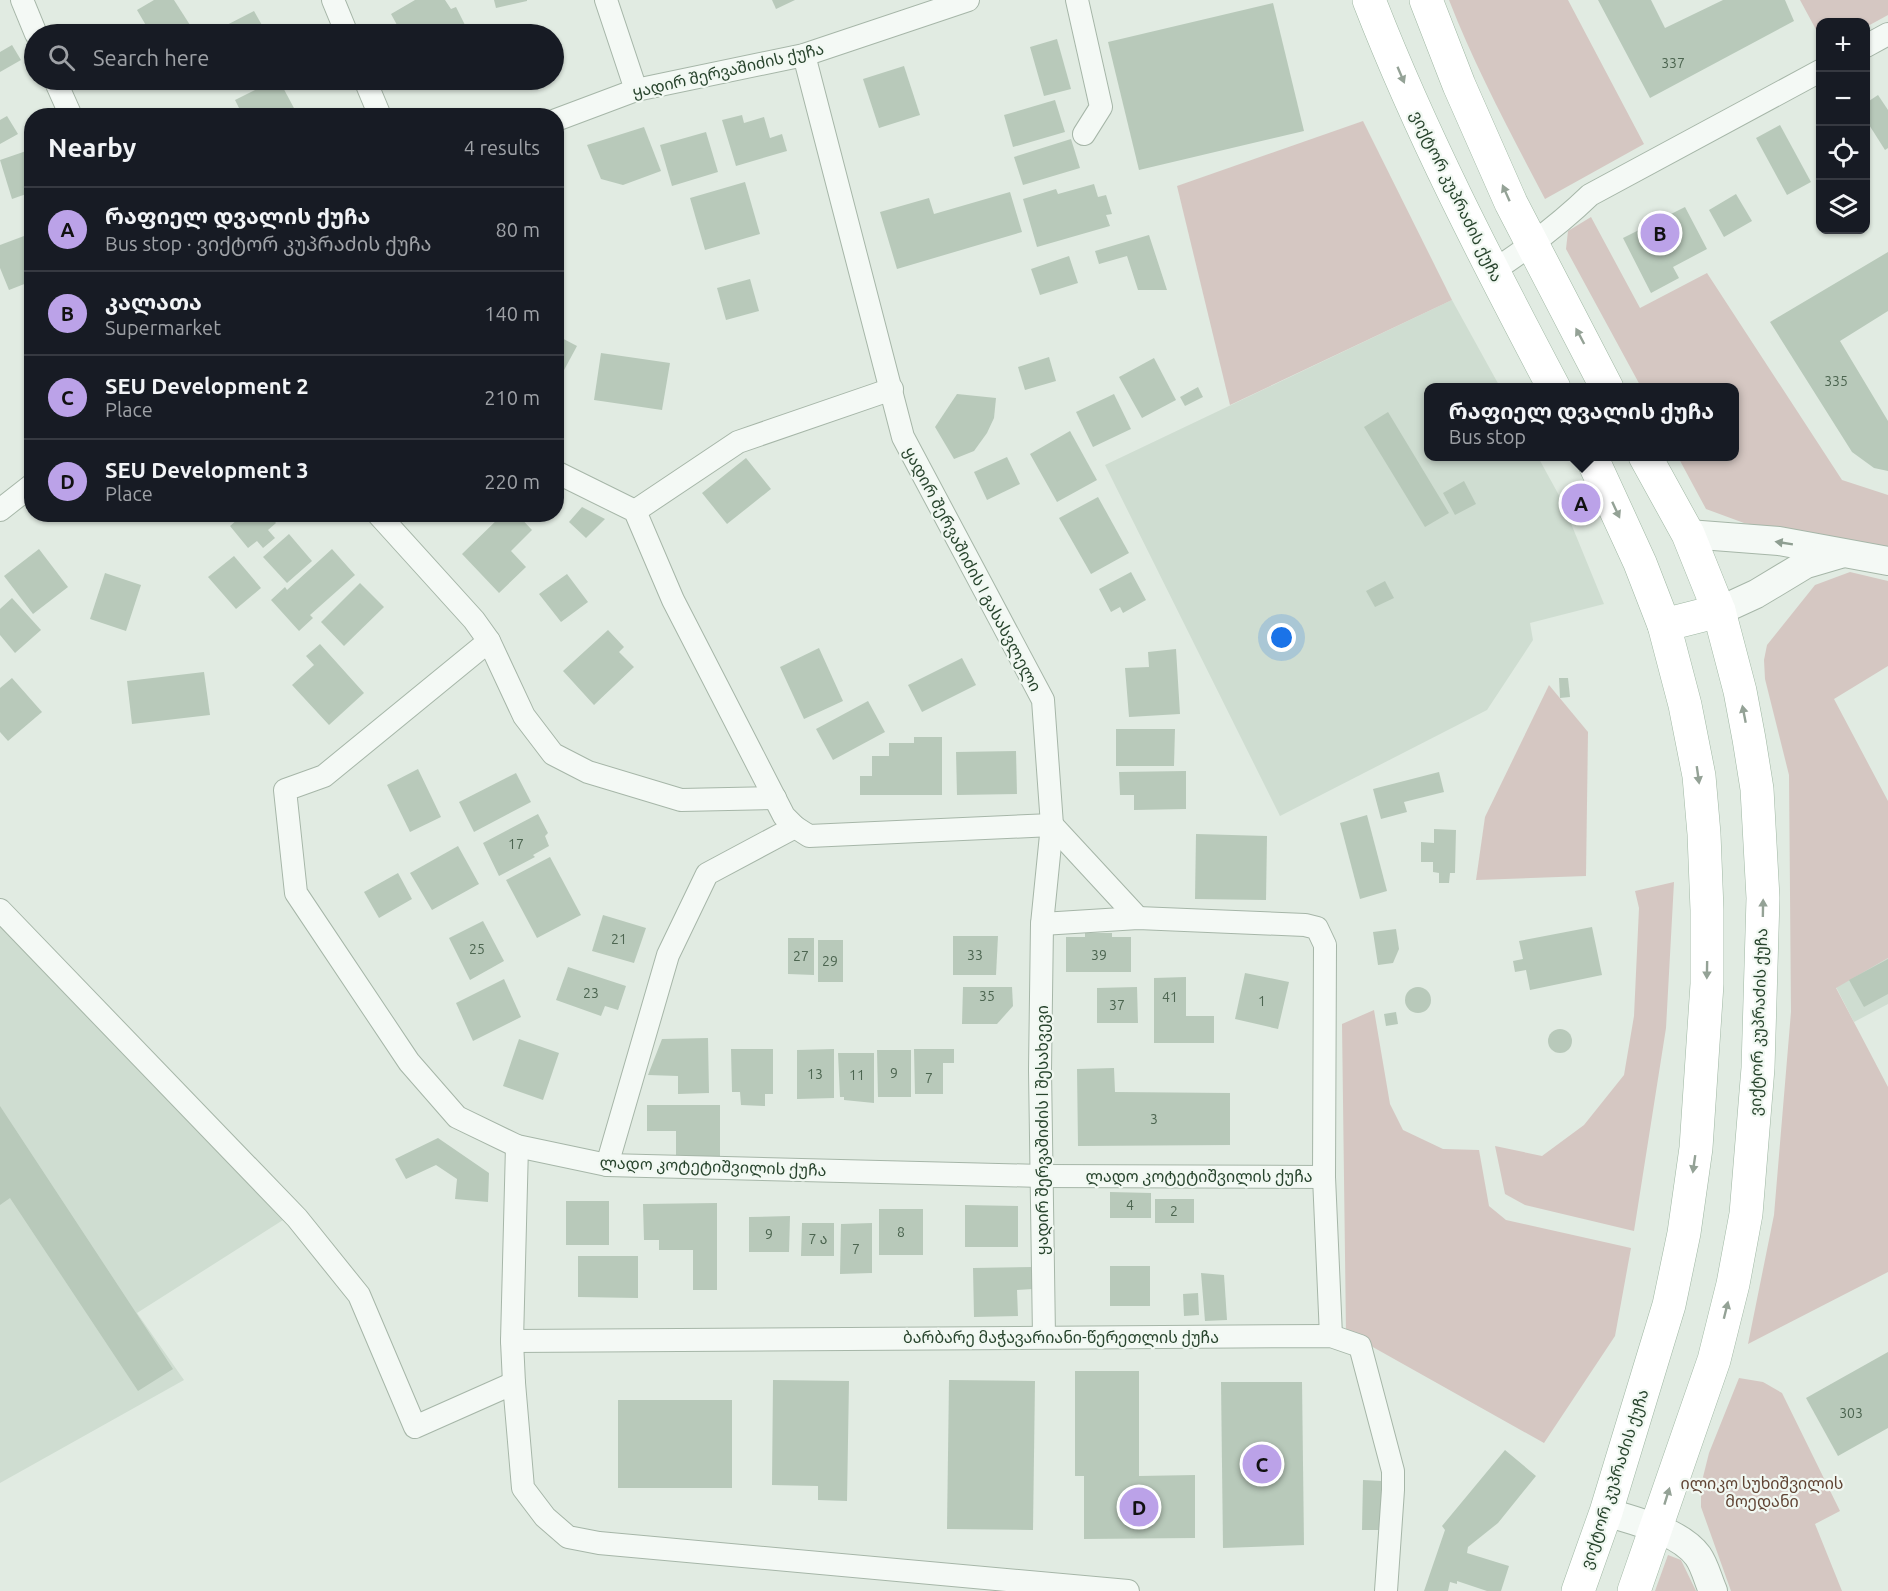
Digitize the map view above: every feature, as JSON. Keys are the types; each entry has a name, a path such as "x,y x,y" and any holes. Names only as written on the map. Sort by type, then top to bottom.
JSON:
{"main road":[{"path":"1374,11 1426,0 1459,85 1532,245 1605,383"},
{"name":"ვიქტორ კუპრაძის ქუჩა","path":"1374,11 1429,140 1493,271 1552,383"},
{"name":"ვიქტორ კუპრაძის ქუჩა","path":"1578,1591 1606,1512 1669,1305 1684,1233 1696,1148 1703,1060 1707,910 1699,776 1685,705 1664,626 1640,563 1593,461"},
{"name":"ვიქტორ კუპრაძის ქუჩა","path":"1634,1591 1713,1360 1733,1284 1746,1215 1758,1068 1763,898 1756,789 1740,691 1719,611 1688,534 1648,461"},
{"path":"1664,626 1719,611"}],"street":[{"path":"22,0 32,24"},
{"path":"333,0 343,24"},
{"path":"606,0 636,90"},
{"path":"1077,0 1101,107 1084,134"},
{"name":"ყადირ შერვაშიძის ქუჩა","path":"564,117 636,90 804,55 956,2"},
{"path":"1870,44 1888,34"},
{"name":"ყადირ შერვაშიძის I გასასვლელი","path":"804,55 903,437 1043,700 1052,825"},
{"path":"1493,271 1532,245 1590,195 1817,72"},
{"path":"59,90 67,108"},
{"path":"370,90 377,108"},
{"path":"635,512 738,442 892,389"},
{"path":"564,475 635,512 673,600 784,816 795,827 809,836 1052,825 1138,918"},
{"path":"0,510 24,491"},
{"path":"385,522 474,620 489,641 524,716 553,754 588,772 681,800 775,798"},
{"path":"1688,534 1779,542 1888,561"},
{"path":"1719,611 1756,594 1806,564 1842,553"},
{"name":"ლადო კოტეტიშვილის ქუჩა","path":"489,641 324,776 285,790 296,893 409,1062 457,1117 517,1146 608,1166 1041,1176 1324,1177"},
{"name":"ყადირ შერვაშიძის I შესახვევი","path":"1044,1337 1040,1070 1042,924 1052,825"},
{"path":"608,1166 668,955 707,874 795,827"},
{"path":"0,910 297,1218 359,1295 415,1427 514,1383"},
{"path":"1042,924 1138,918 1305,925 1317,928 1325,945 1324,1177 1331,1336"},
{"path":"517,1146 512,1341 523,1488 544,1517 568,1537 599,1543 1128,1591"},
{"name":"ბარბარე მაჭავარიანი-წერეთლის ქუჩა","path":"512,1341 1331,1336 1360,1346 1393,1471 1386,1591"},
{"path":"1606,1512 1657,1528 1676,1538 1698,1556 1713,1591"}],"shaded area":[{"path":"1452,300 1498,383 1424,383 1424,461 1540,461 1561,499 1604,604 1530,623 1533,640 1487,710 1280,816 1105,465"},
{"path":"0,926 283,1220 137,1313 184,1380 0,1483"},
{"path":"1888,958 1888,1004 1854,1022 1836,987"}],"green space":[{"path":"1449,0 1568,0 1644,144 1545,199 1482,76"},
{"path":"1800,0 1888,0 1888,15 1870,25 1870,18 1816,18 1816,30"},
{"path":"1363,121 1452,300 1230,405 1177,186"},
{"path":"1591,217 1640,308 1707,273 1842,480 1888,495 1888,549 1744,523 1706,509 1680,461 1739,461 1739,383 1639,383 1566,249 1568,231"},
{"path":"1850,572 1888,581 1888,666 1834,699 1888,801 1888,958 1836,988 1888,1087 1888,1272 1748,1344 1774,1215 1791,1012 1789,775 1765,679 1764,660 1767,645 1815,585"},
{"path":"1549,685 1588,732 1586,876 1476,880 1485,817"},
{"path":"1674,882 1666,1028 1634,1231 1525,1205 1505,1194 1495,1146 1542,1156 1584,1125 1624,1075 1634,1016 1639,908 1635,891"},
{"path":"1374,1010 1390,1104 1403,1130 1443,1149 1479,1150 1489,1206 1506,1220 1631,1248 1615,1336 1544,1443 1346,1332 1342,1024"},
{"name":"ილიკო სუხიშვილის მოედანი","path":"1739,1378 1763,1382 1782,1393 1840,1511 1815,1524 1842,1591 1731,1591 1701,1507 1701,1485 1709,1453"},
{"path":"1668,1555 1681,1560 1696,1591 1655,1591"}],"building":[{"path":"154,0 174,0 189,24 145,24 137,10"},
{"path":"415,0 445,0 451,9 456,7 464,24 396,24 391,14"},
{"path":"494,0 527,0 527,1 496,8"},
{"path":"772,0 795,0 776,9"},
{"path":"1598,0 1651,0 1665,28 1723,0 1785,0 1794,21 1650,98"},
{"path":"1273,3 1304,131 1139,170 1108,42"},
{"path":"254,11 261,24 229,24"},
{"path":"1057,39 1071,89 1044,96 1030,47"},
{"path":"12,45 21,60 0,72 0,52"},
{"path":"904,66 920,115 879,128 863,79"},
{"path":"255,90 284,90 294,108 239,108 235,100"},
{"path":"1878,95 1888,110 1888,148 1885,150 1870,126 1870,100"},
{"path":"1055,100 1065,132 1013,147 1004,115"},
{"path":"742,115 744,123 764,117 770,138 782,134 787,151 736,166 722,120"},
{"path":"7,116 18,134 0,144 0,120"},
{"path":"1780,125 1811,182 1787,195 1756,138"},
{"path":"644,127 661,171 623,185 601,179 587,145"},
{"path":"706,132 718,172 672,186 660,145"},
{"path":"1071,139 1080,168 1023,185 1014,157"},
{"path":"24,152 24,195 12,199 0,160"},
{"path":"745,182 760,234 705,250 690,198"},
{"path":"1094,184 1098,197 1106,195 1112,214 1106,215 1110,226 1037,247 1023,199 1056,189 1058,194"},
{"path":"1010,192 1022,232 897,269 880,212 929,198 934,214"},
{"path":"1736,194 1752,221 1724,237 1709,210"},
{"path":"1685,207 1707,249 1673,267 1679,278 1651,293 1623,238"},
{"path":"1149,235 1167,290 1138,290 1127,256 1099,264 1095,251"},
{"path":"24,236 24,284 9,290 0,268 0,245"},
{"path":"1888,252 1888,311 1840,341 1888,421 1888,471 1874,468 1852,452 1770,322"},
{"path":"1069,256 1078,283 1040,295 1031,269"},
{"path":"750,279 759,311 726,320 717,288"},
{"path":"564,339 577,346 564,370"},
{"path":"601,353 670,363 662,410 594,400"},
{"path":"1049,357 1056,381 1025,390 1018,367"},
{"path":"1154,358 1176,400 1142,418 1119,377"},
{"path":"1198,387 1203,397 1185,406 1180,397"},
{"path":"957,394 996,398 994,418 987,433 974,451 954,459 935,427"},
{"path":"1114,394 1131,429 1093,447 1076,412"},
{"path":"1388,412 1449,513 1425,527 1364,427"},
{"path":"1070,431 1097,480 1057,502 1030,454"},
{"path":"1007,457 1020,484 987,500 974,472"},
{"path":"746,458 771,489 727,524 702,493"},
{"path":"1464,481 1476,504 1455,515 1443,493"},
{"path":"1098,497 1129,553 1091,574 1059,518"},
{"path":"582,507 605,519 586,538 569,522"},
{"path":"235,522 275,522 268,530 275,538 263,548 257,541 248,548 230,526"},
{"path":"495,522 524,522 532,530 511,551 526,567 499,593 462,554"},
{"path":"289,534 312,561 287,583 263,557"},
{"path":"39,549 68,587 33,614 4,576"},
{"path":"332,549 355,575 310,615 313,618 299,631 271,600 285,587 287,590"},
{"path":"234,556 261,588 236,609 208,577"},
{"path":"1131,572 1146,600 1123,613 1120,607 1111,612 1099,589"},
{"path":"105,573 141,585 126,631 90,619"},
{"path":"567,574 588,602 561,622 539,594"},
{"path":"1385,581 1394,598 1375,607 1366,591"},
{"path":"360,583 384,607 344,646 321,622"},
{"path":"12,598 41,630 15,653 0,635 0,609"},
{"path":"608,630 624,647 619,652 634,667 594,705 563,671"},
{"path":"320,644 364,693 329,725 292,685 314,665 306,656"},
{"path":"819,648 843,701 804,719 780,667"},
{"path":"1176,649 1180,714 1129,717 1125,668 1149,667 1148,652"},
{"path":"962,658 976,685 922,712 908,685"},
{"path":"204,672 210,715 132,724 127,681"},
{"path":"12,678 42,712 8,741 0,732 0,688"},
{"path":"1559,678 1568,678 1570,697 1560,698"},
{"path":"868,701 885,732 833,760 816,729"},
{"path":"1116,729 1175,729 1174,766 1116,766"},
{"path":"914,737 942,737 942,795 860,795 860,776 872,776 872,756 889,756 889,743 914,743"},
{"path":"1016,751 1017,794 957,795 956,752"},
{"path":"418,769 441,817 410,832 387,785"},
{"path":"1186,771 1186,809 1134,810 1134,795 1120,795 1119,772"},
{"path":"1439,772 1444,792 1404,802 1407,812 1381,819 1373,789"},
{"path":"516,773 531,802 474,832 459,802"},
{"path":"538,814 548,833 545,836 549,846 533,855 535,857 499,876 483,843"},
{"path":"1367,815 1387,891 1360,899 1340,823"},
{"path":"1434,829 1456,830 1455,873 1450,873 1449,883 1439,883 1439,873 1433,872 1433,862 1421,862 1421,842 1434,843"},
{"path":"1196,834 1267,836 1266,900 1195,899"},
{"path":"458,846 479,884 432,910 410,873"},
{"path":"550,857 581,915 537,938 506,880"},
{"path":"398,873 412,899 379,918 364,892"},
{"path":"603,915 646,928 634,963 592,951"},
{"path":"483,921 504,961 470,980 449,938"},
{"path":"1592,927 1602,975 1530,990 1526,970 1515,972 1513,961 1523,959 1519,941"},
{"path":"1396,929 1399,949 1393,963 1378,965 1373,932"},
{"path":"1085,933 1112,933 1112,937 1131,937 1131,972 1066,972 1066,937 1085,937"},
{"path":"953,936 998,936 996,975 953,975"},
{"path":"788,938 814,938 814,975 788,974"},
{"path":"818,940 843,940 843,982 818,982"},
{"path":"1888,959 1888,994 1864,1007 1849,980"},
{"path":"568,967 626,986 618,1010 605,1006 601,1016 556,1000"},
{"path":"1245,973 1289,982 1278,1029 1235,1019"},
{"path":"1186,977 1186,1016 1214,1016 1214,1043 1154,1043 1154,978"},
{"path":"504,979 521,1017 473,1041 456,1003"},
{"path":"963,987 1012,987 1013,1006 997,1024 962,1024"},
{"path":"1137,987 1138,1023 1097,1023 1097,988"},
{"path":"1418,987 1427,991 1431,1000 1427,1009 1418,1013 1409,1009 1405,1000 1409,991"},
{"path":"1396,1012 1398,1024 1386,1026 1384,1014"},
{"path":"1560,1029 1569,1032 1572,1041 1569,1050 1560,1053 1551,1050 1548,1041 1551,1032"},
{"path":"708,1038 709,1093 678,1094 678,1076 648,1075 662,1039"},
{"path":"519,1039 559,1053 543,1100 503,1086"},
{"path":"731,1049 773,1049 773,1094 765,1094 765,1106 741,1105 740,1092 732,1092"},
{"path":"834,1049 834,1098 797,1099 797,1050"},
{"path":"914,1049 954,1049 954,1063 943,1063 943,1094 915,1094"},
{"path":"877,1050 911,1050 911,1097 878,1097"},
{"path":"838,1053 874,1053 874,1103 844,1100 844,1097 840,1097"},
{"path":"1114,1068 1115,1092 1230,1093 1230,1145 1078,1146 1077,1069"},
{"path":"647,1105 720,1105 720,1159 676,1159 676,1131 647,1131"},
{"path":"0,1106 173,1369 138,1391 10,1198 0,1205"},
{"path":"438,1138 489,1173 488,1202 455,1199 457,1179 436,1165 406,1179 395,1159"},
{"path":"1110,1192 1151,1193 1151,1218 1110,1218"},
{"path":"1155,1199 1194,1199 1194,1223 1155,1223"},
{"path":"566,1201 609,1201 609,1245 566,1245"},
{"path":"717,1203 717,1290 693,1290 693,1250 659,1250 659,1240 644,1240 643,1204"},
{"path":"965,1205 1018,1206 1018,1247 965,1247"},
{"path":"879,1209 923,1209 923,1255 879,1255"},
{"path":"790,1216 789,1252 749,1252 749,1217"},
{"path":"802,1223 834,1223 834,1256 801,1256"},
{"path":"872,1223 872,1273 840,1274 841,1224"},
{"path":"578,1256 638,1256 638,1298 578,1297"},
{"path":"1110,1266 1150,1266 1150,1306 1110,1306"},
{"path":"1033,1267 1033,1289 1017,1290 1018,1316 974,1317 973,1268"},
{"path":"1201,1273 1224,1275 1227,1320 1205,1321"},
{"path":"1198,1293 1199,1315 1184,1316 1183,1294"},
{"path":"1888,1352 1888,1428 1838,1456 1806,1398"},
{"path":"1075,1371 1139,1371 1139,1476 1195,1475 1195,1538 1084,1539 1084,1476 1075,1476"},
{"path":"773,1380 849,1381 847,1501 818,1500 818,1486 772,1485"},
{"path":"949,1380 1035,1381 1033,1530 947,1529"},
{"path":"1221,1382 1302,1382 1304,1545 1223,1548"},
{"path":"618,1400 732,1400 732,1488 618,1488"},
{"path":"1505,1450 1536,1476 1498,1523 1468,1547 1467,1553 1509,1566 1501,1591 1487,1591 1457,1581 1457,1584 1450,1582 1448,1591 1424,1591 1445,1530 1442,1526"},
{"path":"1363,1480 1382,1481 1381,1530 1362,1530"}],"place":[{"name":"კალათა","path":"1660,233"},
{"name":"რაფიელ დვალის ქუჩა","path":"1581,503"},
{"name":"SEU Development 2","path":"1262,1464"},
{"name":"SEU Development 3","path":"1139,1507"}]}
